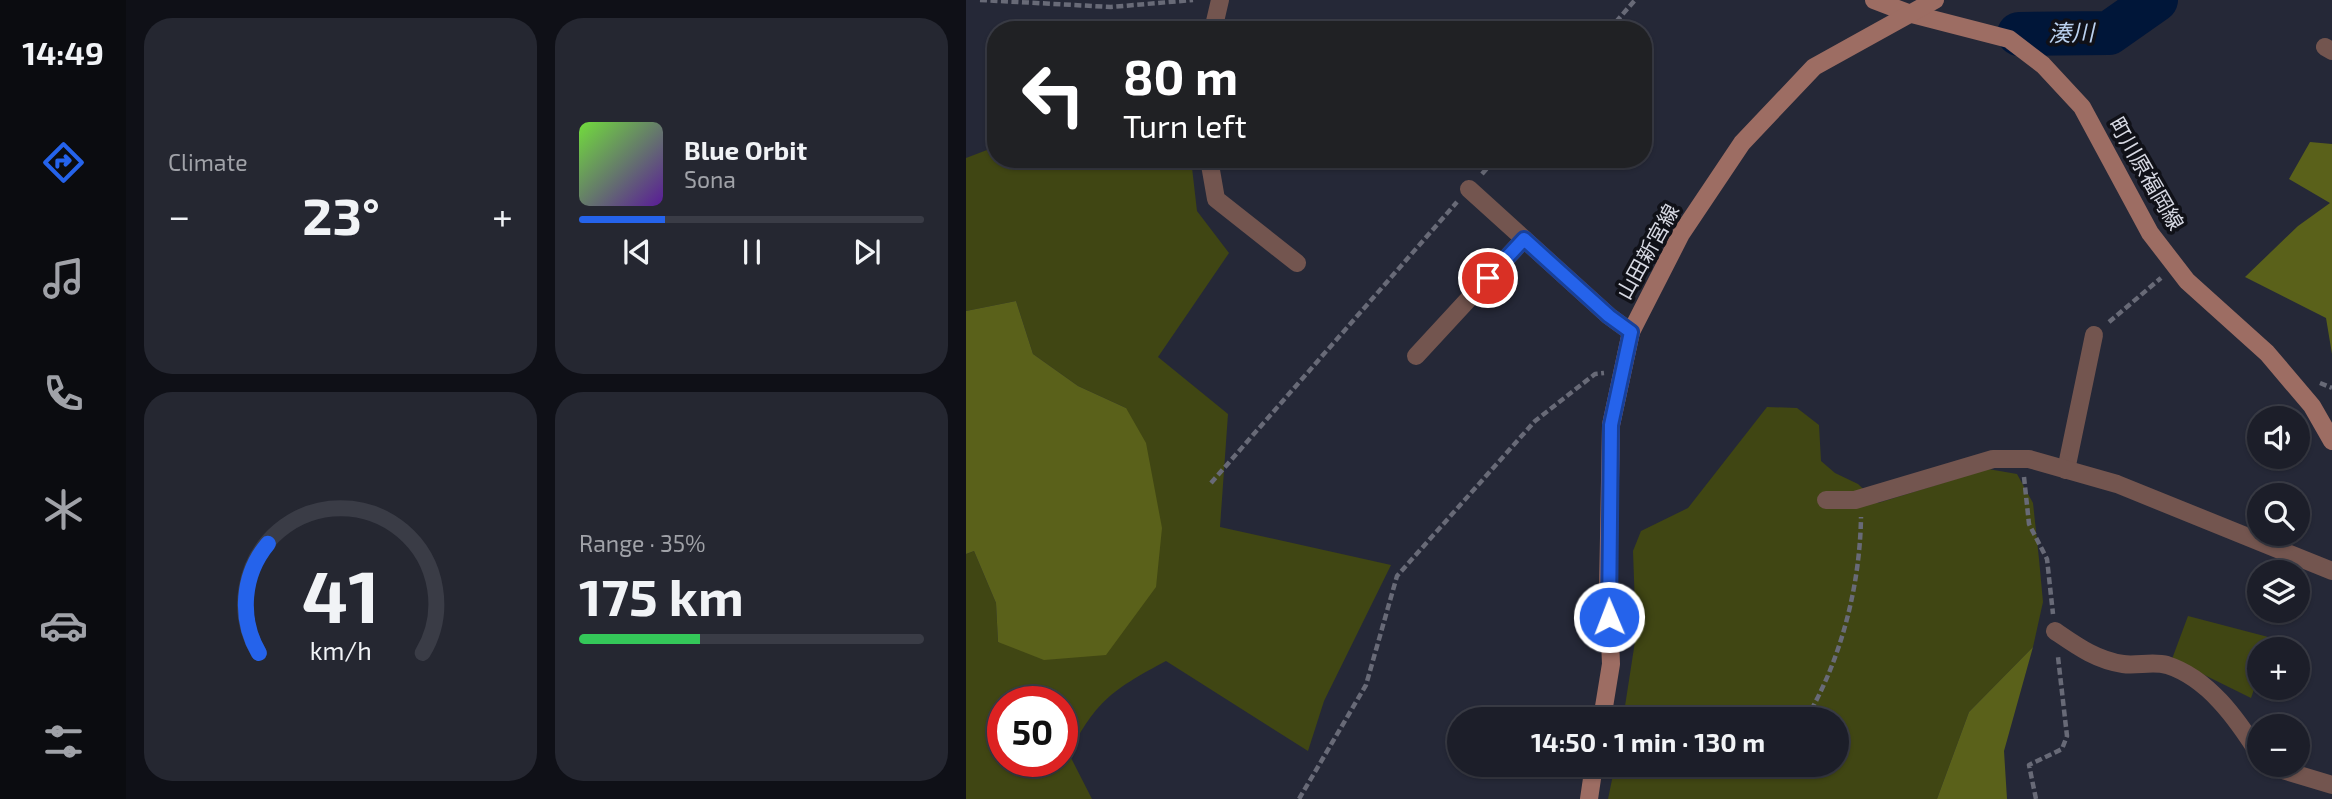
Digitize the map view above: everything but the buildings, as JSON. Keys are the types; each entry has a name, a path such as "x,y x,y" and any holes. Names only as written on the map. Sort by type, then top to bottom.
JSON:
{"main road":[{"name":"町川原福岡線","path":"1874,0 1908,13 2010,39 2043,65 2082,107 2150,233 2175,266 2267,353 2312,406 2332,440"},
{"name":"山田新宮線","path":"1604,707 1611,664 1608,593 1611,425 1631,332 1681,234 1742,143 1814,67 1935,0"},
{"path":"1589,799 1592,777"}],"street":[{"path":"1215,21 1220,0"},
{"path":"1211,168 1216,199 1297,263"},
{"path":"1469,189 1609,316 1631,332"},
{"path":"1416,356 1524,239"},
{"path":"2066,470 2094,335"},
{"path":"1826,500 1861,499 1993,459 2029,459 2117,484 2332,571"},
{"path":"2055,631 2096,658 2124,664 2165,665 2202,683 2247,735"},
{"path":"2306,777 2332,785"}],"path":[{"path":"980,0 1111,7 1193,0"},
{"path":"1617,21 1635,0"},
{"path":"1211,483 1487,168"},
{"path":"2094,335 2175,266"},
{"path":"1299,799 1366,685 1397,576 1535,421 1595,374 1623,372"},
{"path":"1811,707 1839,646 1855,586 1861,542 1861,499"}],"green space":[{"path":"2310,142 2332,144 2332,354 2326,318 2245,277 2298,226 2330,203 2289,179"},
{"path":"987,150 987,168 1192,168 1197,211 1229,253 1158,357 1228,414 1220,527 1391,565 1324,701 1308,751 1166,661 1108,698 1088,721 1078,738 1078,686 987,686 987,777 1078,777 1078,772 1092,799 966,799 966,554 974,551 996,603 998,643 1126,408 1078,386 1033,354 1016,301 966,311 966,158"},
{"path":"1016,301 1033,354 1078,386 1126,408 1146,443 1162,528 1156,587 1106,655 1044,660 998,642 996,603 974,551 966,554 966,311"},
{"path":"1767,407 1797,408 1819,425 1821,461 1835,473 1858,484 1878,503 1988,469 2017,474 2033,503 2043,602 2033,647 1969,712 1937,799 1608,799 1613,777 1849,777 1849,707 1625,707 1636,635 1633,551 1641,531 1688,508"},
{"path":"2188,616 2268,637 2247,637 2247,696 2172,659"},
{"path":"2033,647 2004,751 2007,799 1937,799 1969,712"}],"waterway":[{"name":"湊川","path":"2019,34 2109,33 2156,0"}],"route":[{"path":"1488,278 1524,239 1609,316 1631,332 1611,425 1609,617"}]}
